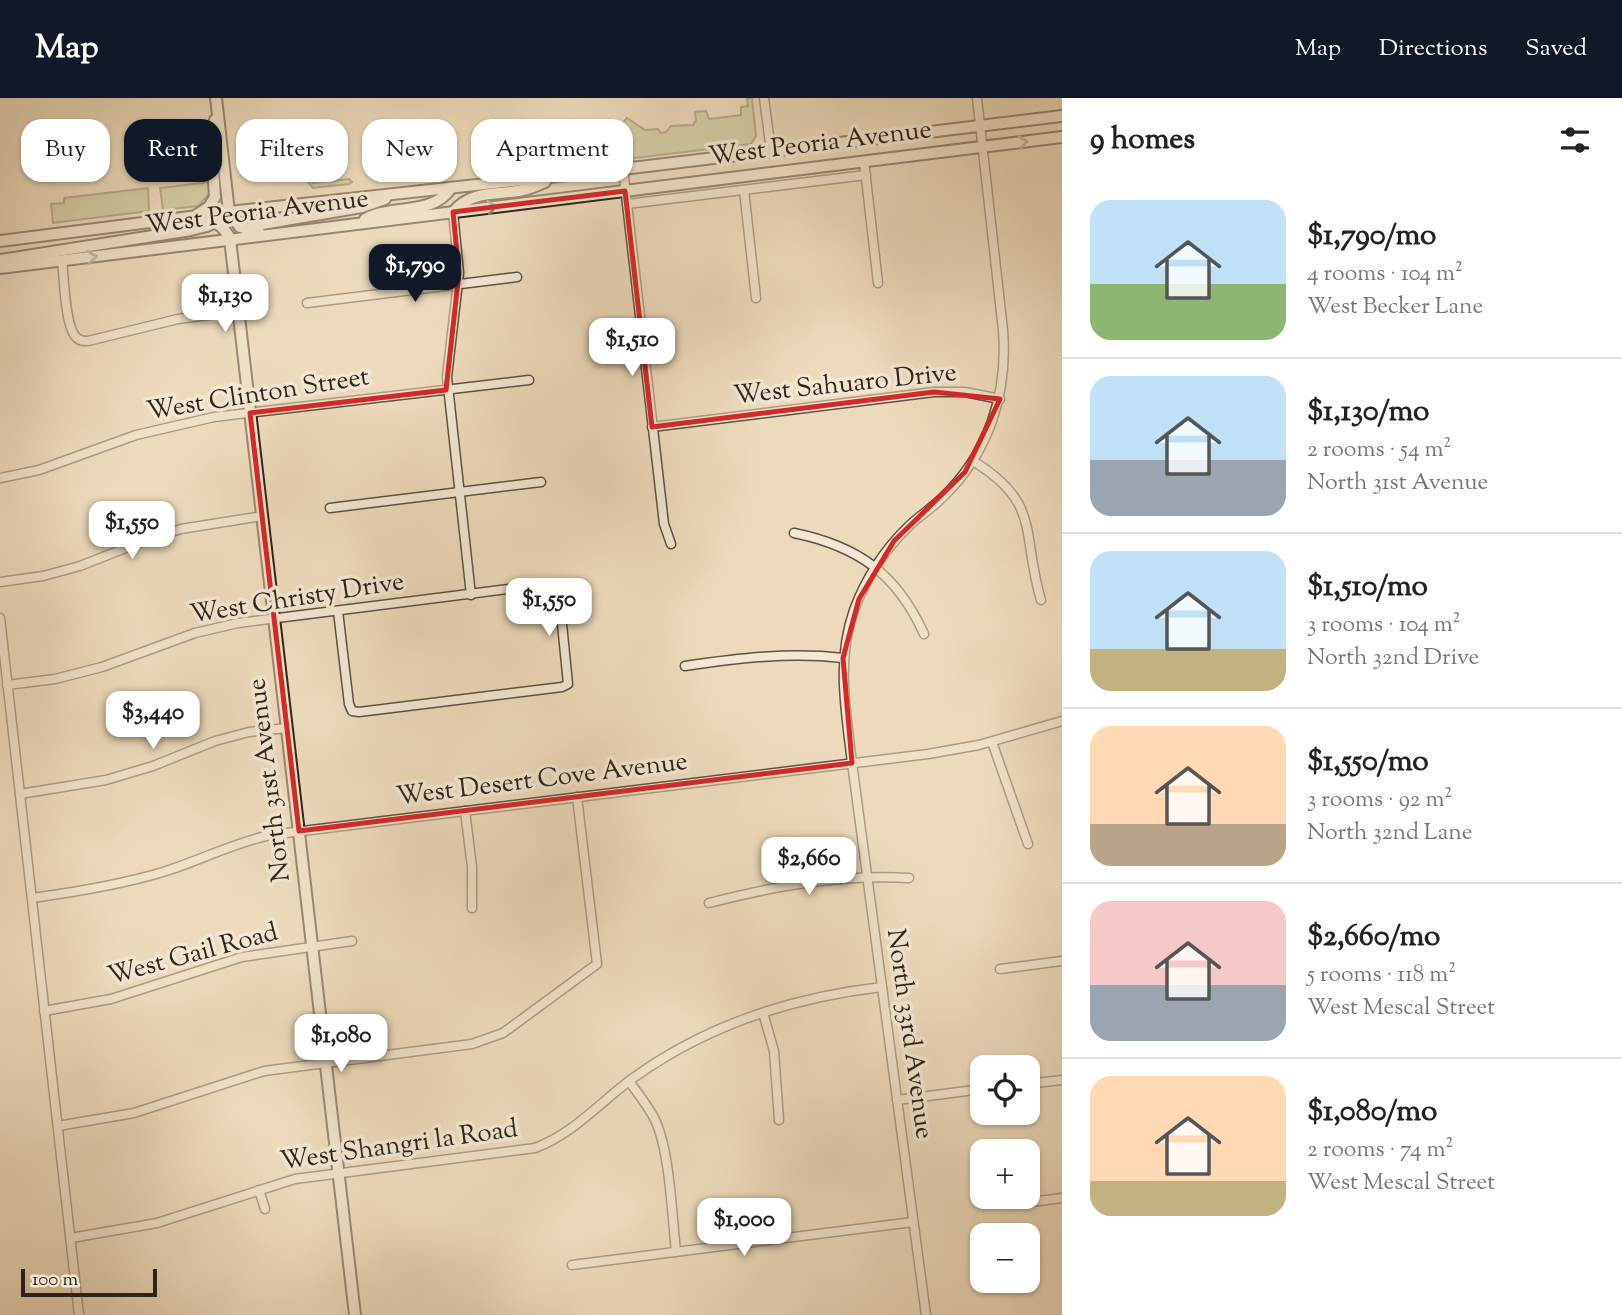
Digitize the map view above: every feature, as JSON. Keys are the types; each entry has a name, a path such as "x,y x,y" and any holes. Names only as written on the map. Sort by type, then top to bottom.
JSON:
{"main road":[{"path":"216,98 229,212 236,223 246,229 286,233"},
{"path":"196,216 209,207 215,197 211,138 218,111"},
{"name":"West Peoria Avenue","path":"633,168 1062,116"},
{"name":"West Peoria Avenue","path":"0,268 1062,136"},
{"path":"771,151 773,172"},
{"name":"West Peoria Avenue","path":"0,242 229,212 506,182"},
{"path":"453,212 471,197 525,190 545,182"},
{"path":"356,224 379,213 434,204 451,188"},
{"path":"196,216 216,223 228,233 230,239 246,229 262,224 362,207 401,193"},
{"path":"0,260 191,230 216,223 229,212"},
{"name":"North 31st Avenue","path":"230,239 354,1315"}],"street":[{"path":"764,98 771,151"},
{"name":"North 33rd Avenue","path":"926,1315 852,763 843,691 843,658 853,614 876,567 894,541 941,499 972,461 992,424 1000,399 1005,356 977,98"},
{"path":"864,162 878,283"},
{"name":"West Peoria Avenue","path":"627,204 866,175"},
{"path":"624,182 664,524 671,544"},
{"path":"744,190 756,298"},
{"path":"453,212 458,284 449,355 448,389 471,594"},
{"path":"62,260 69,326 76,338 88,341 178,318 238,311"},
{"path":"307,303 517,277"},
{"name":"West Clinton Street","path":"0,478 38,470 136,435 214,417 529,380"},
{"name":"West Sahuaro Drive","path":"652,427 934,392 965,392 1000,399"},
{"path":"972,461 996,476 1019,503 1027,524 1041,600"},
{"path":"330,508 541,482"},
{"path":"0,582 43,576 80,566 181,529 262,516"},
{"path":"794,533 852,551 876,567 899,590 917,617 924,634"},
{"name":"West Christy Drive","path":"7,685 78,673 122,661 195,633 239,623 548,584 556,587 568,684 562,687 352,711 338,611"},
{"path":"0,618 79,1315"},
{"path":"685,666 768,655 802,654 843,658"},
{"name":"West Desert Cove Avenue","path":"32,898 127,883 205,858 253,839 299,831 928,754 992,742 1062,721"},
{"path":"20,794 106,780 153,766 215,741 249,732 287,728"},
{"path":"992,742 1028,844"},
{"path":"58,1126 134,1113 264,1071 488,1040 503,1033 597,964 577,797"},
{"path":"466,811 472,867 472,908"},
{"path":"709,903 783,886 867,877 909,878"},
{"name":"West Gail Road","path":"44,1011 111,999 242,957 352,941"},
{"path":"1000,969 1062,961"},
{"name":"West Shangri la Road","path":"71,1238 157,1223 295,1179 535,1148 558,1137 629,1081 705,1035 763,1013 835,993 882,987"},
{"path":"763,1013 774,1051 779,1120"},
{"path":"1040,1083 1062,1080"},
{"path":"629,1081 659,1129 676,1252"},
{"path":"897,1100 970,1091"},
{"name":"West Shangri la Road","path":"258,1190 265,1209"},
{"path":"1040,1201 1062,1198"},
{"path":"572,1265 914,1222"}],"highlighted area":[{"path":"625,191 652,427 934,392 1000,399 965,472 894,541 859,599 843,658 852,763 299,831 250,413 446,390 459,273 453,212"}],"green space":[{"path":"747,98 752,98 756,136 751,144 633,158 633,122 645,130 658,129 661,133 671,126 693,125 696,120 695,112 706,111 709,119 741,115 741,107 748,106"},
{"path":"348,179 352,182 349,184 313,188 308,182 348,182"},
{"path":"210,182 210,193 198,206 163,210 160,188"},
{"path":"148,188 149,211 53,223 51,204 64,203 64,198"}]}
